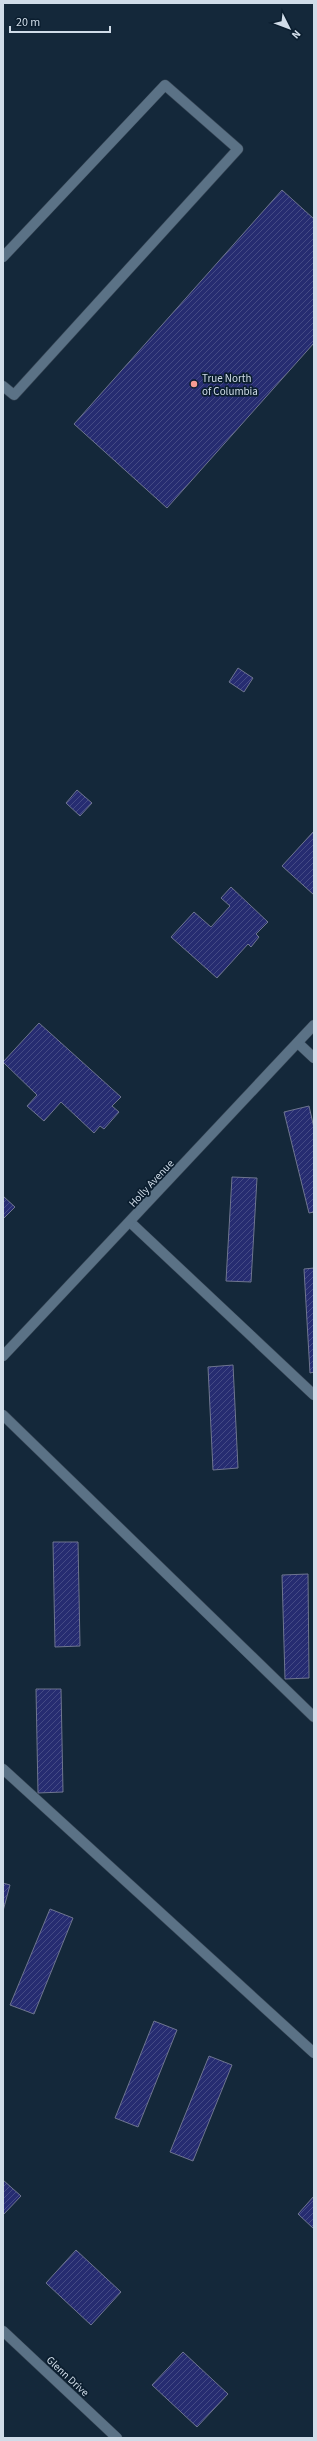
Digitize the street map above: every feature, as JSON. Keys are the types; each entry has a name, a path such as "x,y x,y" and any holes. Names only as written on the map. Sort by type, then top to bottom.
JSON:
{"street":[{"path":"3,257 164,85 238,149 14,395 3,386"},
{"name":"Holly Avenue","path":"3,1356 314,1025"},
{"path":"298,1043 314,1058"},
{"path":"130,1222 314,1395"},
{"path":"3,1414 314,1717"},
{"path":"3,1769 314,2053"},
{"name":"Glenn Drive","path":"3,2331 117,2438"}],"building":[{"name":"True North of Columbia","path":"282,190 314,219 314,343 167,508 74,424"},
{"path":"238,668 253,678 244,692 229,682"},
{"path":"77,790 92,803 80,816 66,803"},
{"path":"314,831 314,895 282,866"},
{"path":"231,887 268,922 256,934 259,937 251,947 248,944 217,978 171,937 194,912 211,927 230,906 221,898"},
{"path":"39,1023 121,1097 112,1106 119,1112 104,1129 100,1126 94,1133 61,1102 44,1121 27,1106 37,1095 3,1062"},
{"path":"309,1106 314,1128 314,1212 309,1213 284,1112"},
{"path":"232,1177 257,1178 251,1282 226,1281"},
{"path":"3,1196 15,1207 3,1219"},
{"path":"314,1268 314,1372 310,1373 304,1269"},
{"path":"233,1365 238,1468 213,1470 208,1367"},
{"path":"53,1542 78,1542 80,1646 55,1647"},
{"path":"308,1574 309,1678 285,1679 282,1575"},
{"path":"36,1689 61,1689 63,1792 38,1793"},
{"path":"3,1883 10,1885 3,1911"},
{"path":"50,1909 73,1918 34,2014 10,2005"},
{"path":"154,2021 177,2030 138,2127 115,2118"},
{"path":"209,2056 232,2065 193,2161 170,2152"},
{"path":"3,2180 21,2196 3,2215"},
{"path":"314,2196 314,2229 298,2214"},
{"path":"76,2250 121,2292 91,2325 46,2283"},
{"path":"183,2352 228,2394 197,2427 152,2385"}],"place":[{"name":"True North of Columbia","path":"194,384"}]}
